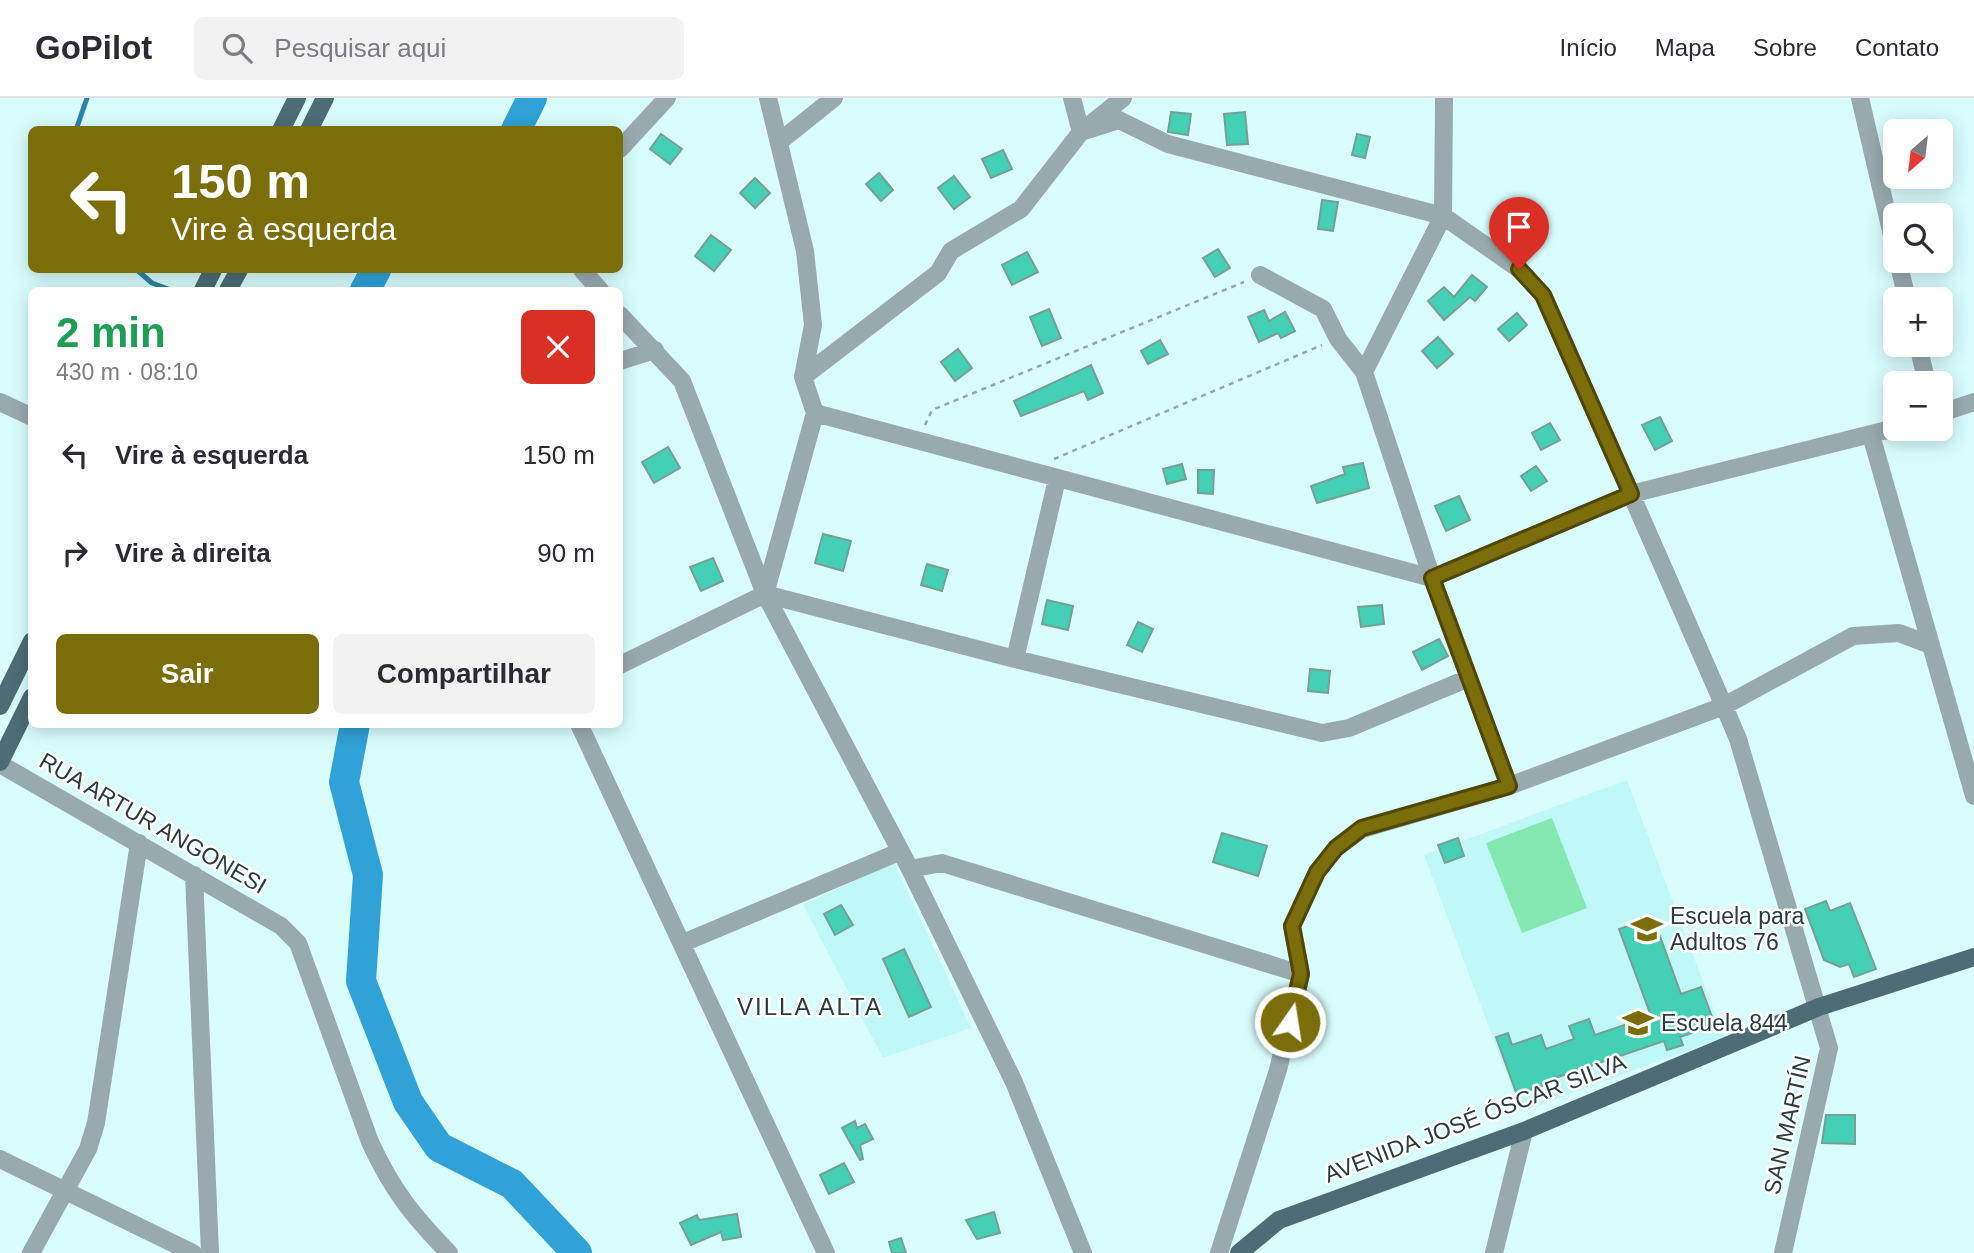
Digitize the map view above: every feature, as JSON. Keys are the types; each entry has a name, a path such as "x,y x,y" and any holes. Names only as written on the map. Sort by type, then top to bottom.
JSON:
{"main road":[{"path":"283,126 297,98"},
{"path":"311,126 325,98"},
{"path":"0,706 28,649"},
{"path":"0,763 28,705"},
{"name":"AVENIDA JOSÉ ÓSCAR SILVA","path":"1239,1253 1279,1220 1524,1130 1819,1007 1974,957"}],"street":[{"path":"623,146 667,98"},
{"path":"765,594 815,413 803,377 813,324 805,251 768,98"},
{"path":"779,142 834,98"},
{"path":"1072,98 1081,132"},
{"path":"803,377 938,273 951,251 1021,209 1081,132 1123,98"},
{"path":"1364,372 1443,216 1444,98"},
{"path":"1860,98 1884,203"},
{"path":"1081,132 1119,120 1168,144 1443,216"},
{"name":"SAN MARTÍN","path":"1443,216 1519,269 1543,295 1738,739 1829,1048 1783,1253"},
{"path":"585,273 597,287"},
{"path":"1260,275 1323,309 1338,339 1364,372 1432,578 1509,786"},
{"path":"623,318 682,381 765,594 910,869 1014,1082 1083,1253"},
{"path":"623,360 655,350"},
{"path":"0,402 28,415"},
{"path":"1953,409 1974,402"},
{"path":"815,413 919,439 1057,480 1432,578 1631,494 1883,432"},
{"path":"1871,435 1928,644 1974,796"},
{"path":"1015,659 1057,480"},
{"path":"623,664 765,594 1015,659 1322,733 1349,728 1469,678"},
{"path":"1219,1253 1278,1070 1301,974 1292,926 1317,872 1336,848 1362,828 1509,786 1724,706 1853,636 1899,633 1928,644"},
{"path":"581,728 825,1253"},
{"name":"RUA ARTUR ANGONESI","path":"0,763 281,926 298,943 370,1143 385,1174 410,1213 449,1253"},
{"path":"31,1253 88,1149 96,1123 139,843"},
{"path":"683,943 899,852"},
{"path":"910,869 942,863 1301,974"},
{"path":"194,875 210,1253"},
{"path":"1494,1253 1524,1130"},
{"path":"0,1159 193,1253"}],"path":[{"path":"919,439 932,410 1260,275"},
{"path":"1057,480 1047,462 1338,339"}],"shaded area":[{"path":"1627,780 1724,1037 1521,1112 1424,855"},
{"path":"894,862 971,1028 883,1058 803,905"}],"green space":[{"path":"1552,818 1587,908 1522,933 1486,843"}],"building":[{"path":"1171,112 1191,114 1188,135 1168,132"},
{"path":"1245,112 1248,144 1227,145 1224,114"},
{"path":"661,134 682,149 670,164 650,149"},
{"path":"1357,134 1370,137 1365,158 1352,155"},
{"path":"1003,150 1012,169 991,178 982,159"},
{"path":"879,173 893,190 881,201 866,184"},
{"path":"954,176 970,197 954,209 938,188"},
{"path":"755,178 770,193 755,208 740,193"},
{"path":"1322,200 1338,202 1333,231 1318,229"},
{"path":"711,235 731,250 714,271 695,256"},
{"path":"1218,249 1230,268 1215,277 1203,258"},
{"path":"1027,252 1038,272 1012,285 1002,265"},
{"path":"1472,275 1487,287 1475,301 1470,297 1444,320 1428,301 1444,287 1454,297"},
{"path":"1049,309 1061,338 1042,346 1030,317"},
{"path":"1264,310 1269,321 1285,312 1295,331 1281,338 1278,333 1259,342 1248,317"},
{"path":"1517,313 1527,325 1509,341 1498,329"},
{"path":"1438,337 1453,354 1437,368 1422,351"},
{"path":"1160,340 1168,354 1148,364 1141,351"},
{"path":"958,349 972,368 955,381 941,362"},
{"path":"1091,365 1103,393 1088,400 1084,391 1021,416 1014,401"},
{"path":"1660,417 1672,441 1655,450 1642,425"},
{"path":"1550,423 1560,440 1541,450 1532,433"},
{"path":"668,447 680,468 654,483 642,462"},
{"path":"1363,463 1369,488 1317,503 1311,486 1345,474 1343,467"},
{"path":"1182,464 1186,479 1167,484 1163,469"},
{"path":"1536,466 1547,481 1531,491 1521,476"},
{"path":"1198,470 1214,470 1213,494 1198,493"},
{"path":"1459,496 1470,520 1446,531 1435,506"},
{"path":"823,534 851,541 843,571 815,563"},
{"path":"713,558 723,581 701,591 690,567"},
{"path":"927,564 948,570 942,591 921,585"},
{"path":"1047,600 1073,606 1068,630 1042,624"},
{"path":"1382,605 1384,624 1361,627 1358,607"},
{"path":"1138,622 1153,629 1142,652 1127,645"},
{"path":"1439,639 1448,656 1422,670 1413,652"},
{"path":"1310,669 1330,671 1328,693 1308,691"},
{"path":"1222,833 1267,846 1258,876 1213,862"},
{"path":"1458,838 1464,856 1445,863 1438,845"},
{"path":"1826,901 1830,911 1850,903 1876,969 1854,977 1849,964 1840,967 1824,960 1805,909"},
{"path":"841,905 853,925 835,935 824,914"},
{"path":"1653,917 1681,994 1701,987 1715,1025 1680,1037 1683,1045 1667,1050 1664,1041 1555,1078 1556,1081 1517,1095 1496,1037 1508,1033 1512,1045 1541,1035 1546,1049 1574,1039 1569,1026 1589,1019 1595,1035 1651,1016 1619,929"},
{"path":"904,949 931,1007 909,1017 883,959"},
{"path":"1826,1115 1855,1115 1855,1144 1822,1143"},
{"path":"855,1121 857,1128 865,1124 873,1139 860,1145 863,1159 860,1160 842,1128"},
{"path":"844,1163 854,1182 829,1194 820,1175"},
{"path":"994,1212 1000,1233 977,1239 966,1220"},
{"path":"737,1214 741,1237 723,1240 721,1232 691,1245 680,1223 697,1215 699,1220"},
{"path":"901,1238 906,1253 892,1253 889,1242"}],"waterway":[{"path":"77,126 87,98"},
{"path":"518,126 532,98"},
{"path":"140,273 152,283 163,287"},
{"path":"367,287 374,273"},
{"path":"354,728 344,782 368,875 361,981 408,1102 439,1147 512,1184 577,1253"}],"place":[{"name":"Escuela para Adultos 76","path":"1647,929"},
{"name":"Escuela 844","path":"1638,1023"}],"district":[{"name":"VILLA ALTA","path":"810,1006"}],"route":[{"path":"1290,1022 1301,974 1292,926 1317,872 1336,848 1362,828 1509,786 1432,578 1631,494 1543,295 1519,269"}]}
